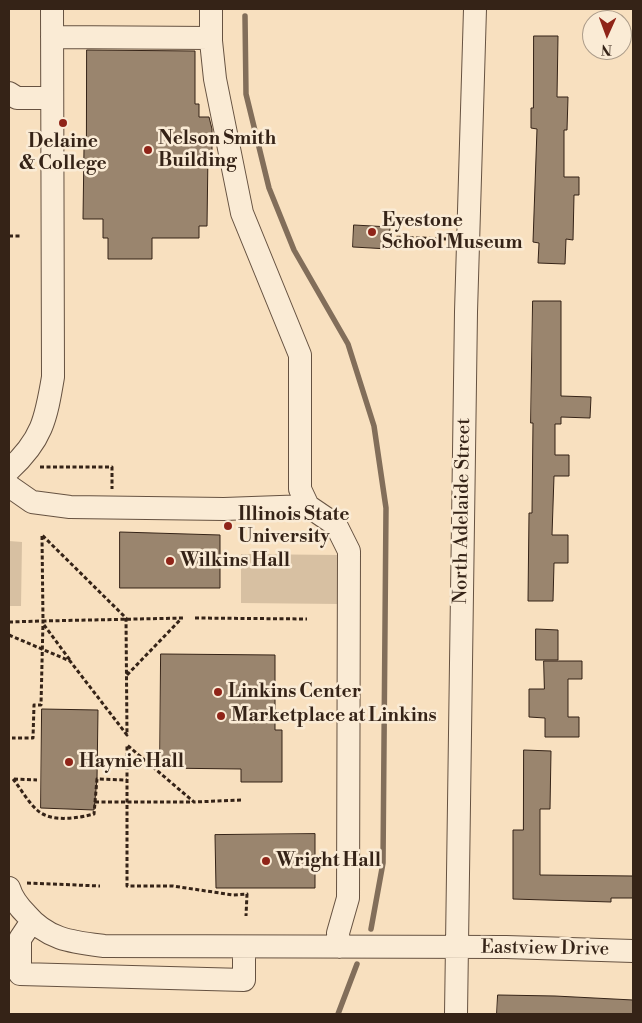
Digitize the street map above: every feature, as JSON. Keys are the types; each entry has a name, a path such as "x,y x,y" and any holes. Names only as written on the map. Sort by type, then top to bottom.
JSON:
{"street":[{"path":"9,470 37,439 48,412 53,377 52,9"},
{"path":"211,9 211,38 215,79 242,213 300,355 300,488 308,506 336,525 349,551 348,898 338,933 339,947"},
{"name":"North Adelaide Street","path":"456,1014 468,240 475,9"},
{"path":"52,37 211,38"},
{"path":"9,93 17,98 52,98"},
{"path":"9,486 32,502 70,507 224,509 308,506"},
{"name":"Eastview Drive","path":"15,885 11,896 37,926 52,936 76,943 104,946 506,947 633,951"},
{"path":"32,921 20,939 20,974 244,980 244,946"}],"path":[{"path":"9,236 20,236"},
{"path":"390,237 468,240"},
{"path":"32,467 112,467 112,498"},
{"path":"12,738 33,738 34,705 40,705 43,622 42,536 126,618 127,735 70,661 43,622"},
{"path":"9,622 183,618 127,675"},
{"path":"194,618 307,619"},
{"path":"9,635 70,661"},
{"path":"194,802 127,745 127,886 173,886 233,895 247,894 246,916"},
{"path":"37,780 13,778 37,811 49,817 78,818 94,814 96,779 127,780"},
{"path":"95,802 241,800"},
{"path":"15,885 100,886"}],"shaded area":[{"path":"9,541 22,542 21,606 9,606"},
{"path":"241,554 339,555 339,604 241,603"}],"building":[{"path":"534,36 558,36 557,97 568,97 567,130 564,130 564,177 579,177 579,195 574,195 573,240 566,239 565,264 538,263 539,243 533,242 537,129 531,128"},
{"name":"Nelson Smith Building","path":"87,50 195,51 195,104 199,104 199,117 209,117 212,129 212,152 208,152 207,226 199,226 199,238 152,238 152,259 108,259 108,238 103,238 103,219 83,219"},
{"name":"Eyestone School Museum","path":"354,225 390,227 389,249 353,247"},
{"path":"533,301 561,301 561,396 591,397 590,418 561,417 561,424 555,424 555,455 569,455 569,476 554,476 552,535 568,535 568,563 554,563 553,601 528,601 529,513 532,513"},
{"name":"Wilkins Hall","path":"120,532 220,535 220,588 120,588"},
{"path":"536,629 558,630 558,660 536,660"},
{"name":"Linkins Center","path":"161,654 275,655 275,730 282,730 282,782 241,782 241,769 160,768"},
{"path":"544,661 582,661 582,679 568,679 568,717 579,717 579,737 545,737 545,718 529,717 529,689 544,689"},
{"name":"Haynie Hall","path":"42,709 98,710 97,779 94,810 41,808"},
{"path":"524,750 551,751 550,809 540,809 540,875 633,876 633,898 611,898 611,902 513,899 513,830 523,830"},
{"name":"Wright Hall","path":"315,834 315,888 216,888 215,835"},
{"path":"498,995 633,1000 633,1014 497,1014"}],"waterway":[{"path":"245,16 246,94 269,188 294,250 348,344 374,426 386,508 383,863 371,929"},
{"path":"338,1014 357,964"}],"place":[{"name":"Delaine & College","path":"63,123"},
{"name":"Nelson Smith Building","path":"148,150"},
{"name":"Eyestone School Museum","path":"372,232"},
{"name":"Illinois State University","path":"228,526"},
{"name":"Wilkins Hall","path":"170,561"},
{"name":"Linkins Center","path":"218,692"},
{"name":"Marketplace at Linkins","path":"221,716"},
{"name":"Haynie Hall","path":"69,762"},
{"name":"Wright Hall","path":"266,861"}]}
